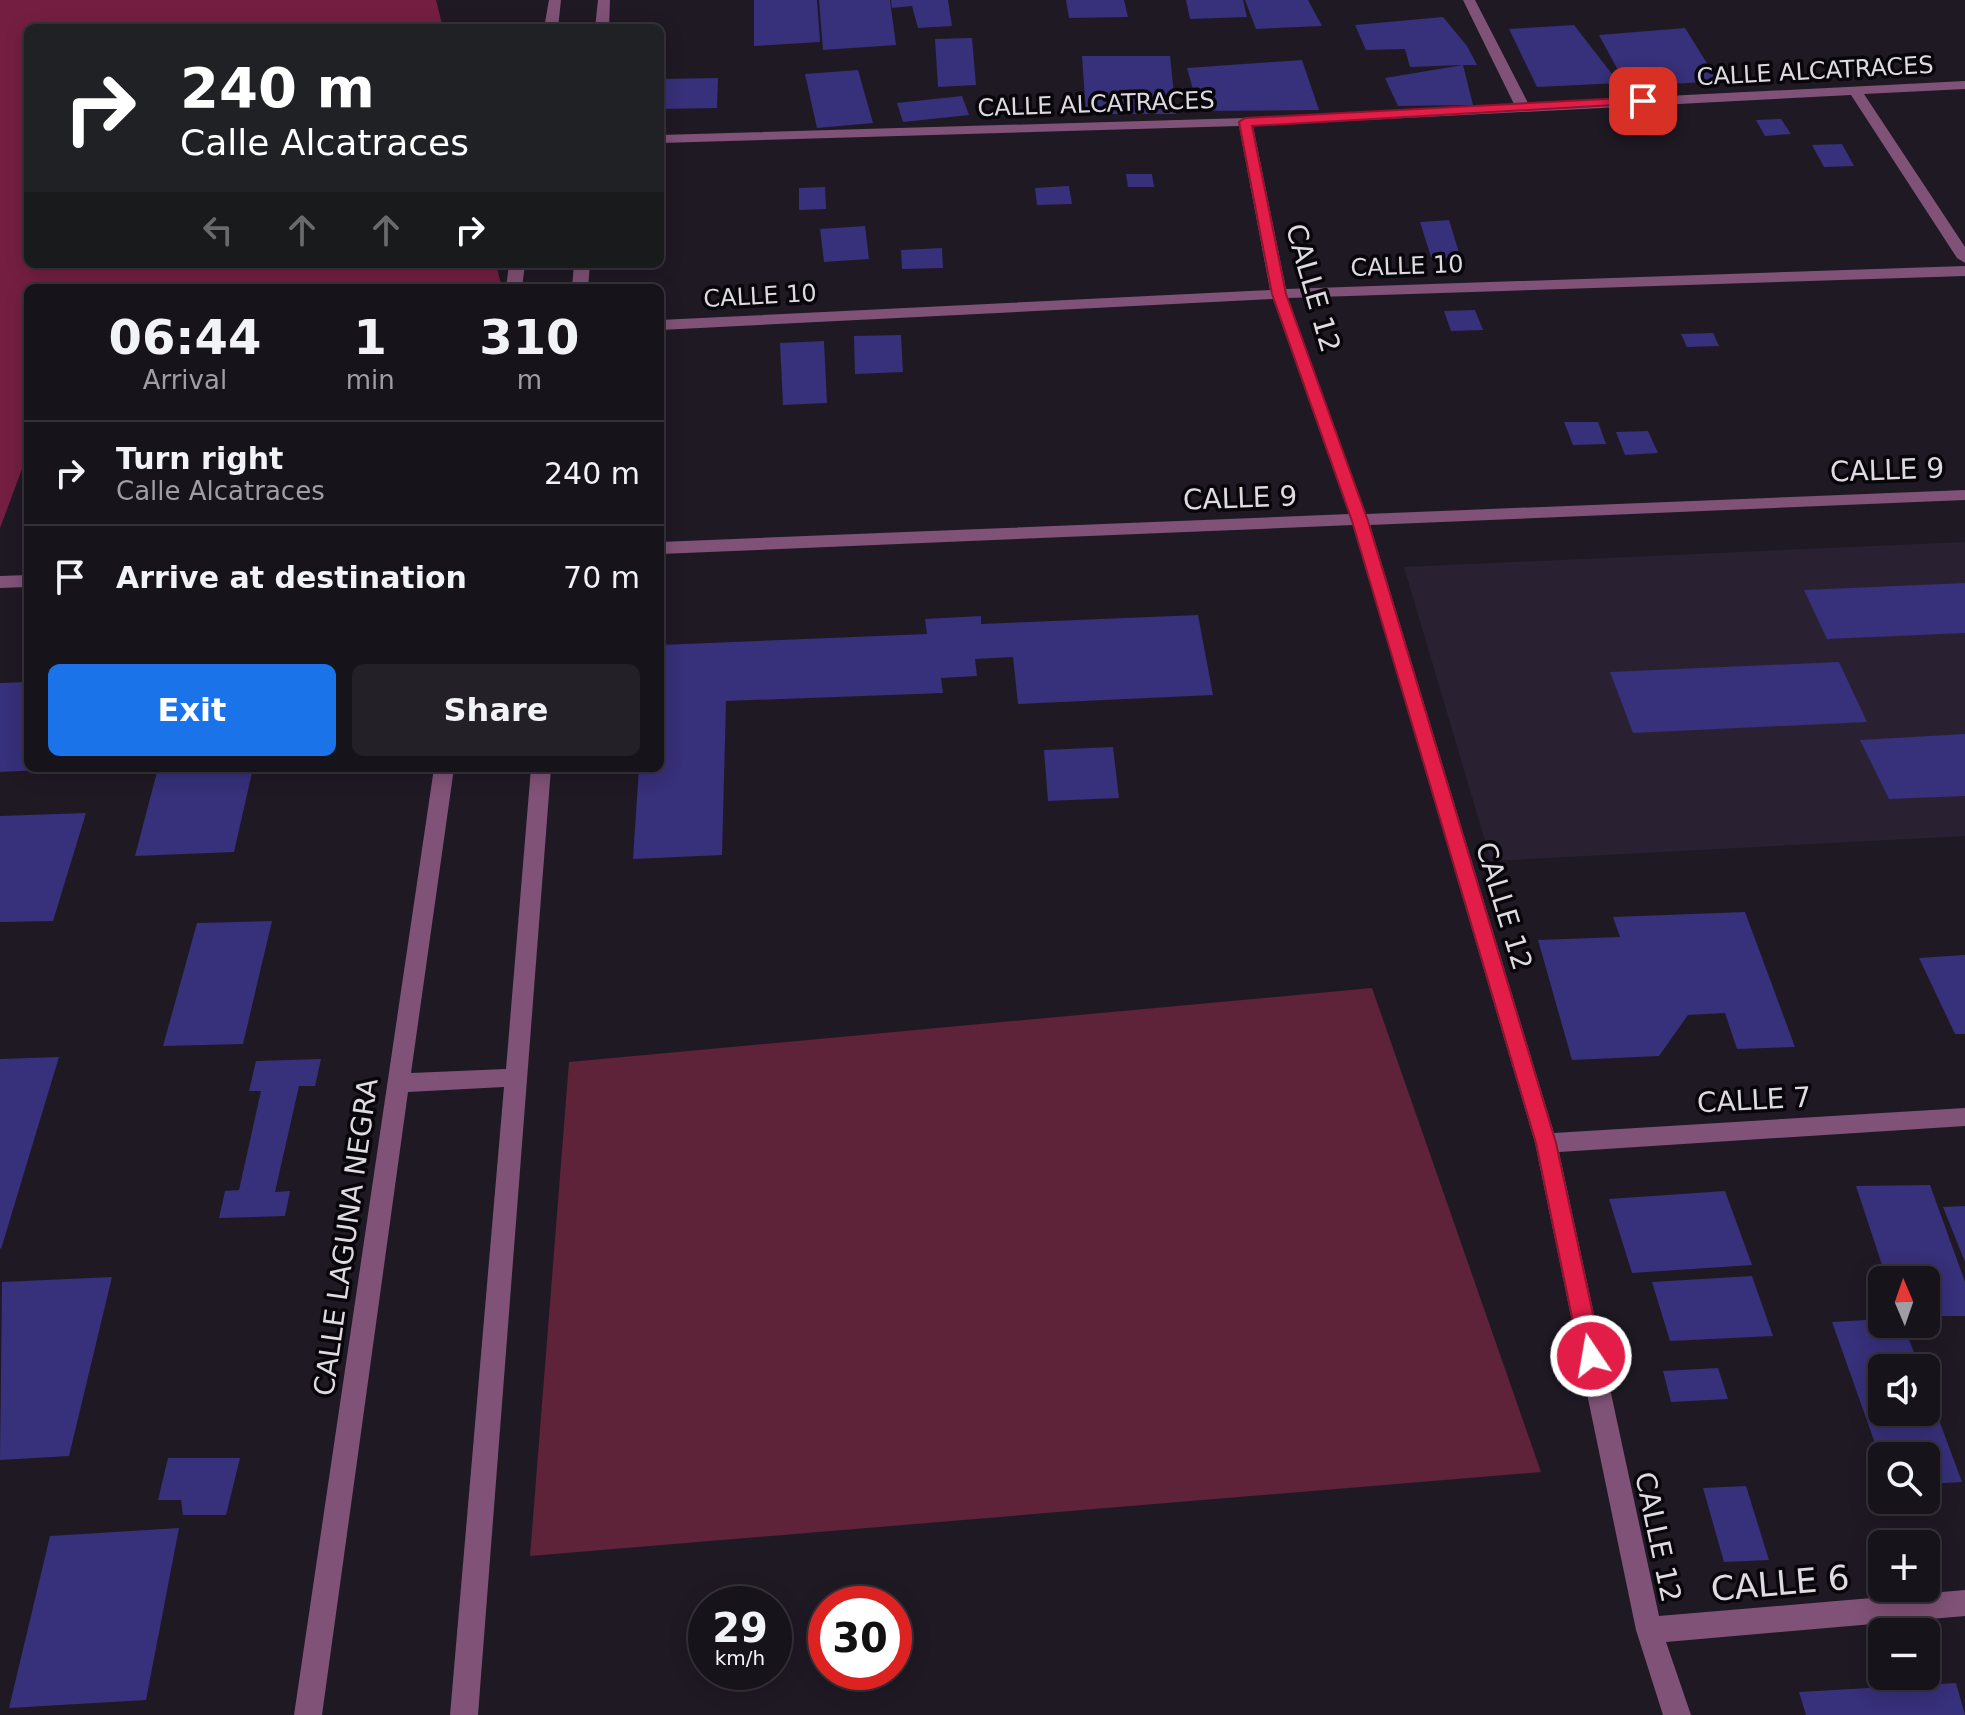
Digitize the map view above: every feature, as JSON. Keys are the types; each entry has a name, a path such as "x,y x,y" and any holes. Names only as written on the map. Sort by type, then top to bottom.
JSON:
{"street":[{"path":"552,24 555,0"},
{"path":"602,24 604,0"},
{"path":"1469,0 1522,106"},
{"name":"CALLE ALCATRACES","path":"664,139 1245,122 1965,85"},
{"path":"1855,91 1965,258"},
{"name":"CALLE 12","path":"1245,122 1279,294 1360,521 1546,1143 1649,1630 1677,1715"},
{"name":"CALLE 10","path":"664,325 1279,294 1965,271"},
{"name":"CALLE 9","path":"664,548 1965,495"},
{"path":"0,582 24,581"},
{"name":"CALLE LAGUNA NEGRA","path":"308,1715 443,772"},
{"path":"464,1715 541,772"},
{"path":"399,1083 516,1077"},
{"name":"CALLE 7","path":"1546,1143 1965,1117"},
{"name":"CALLE 6","path":"1649,1630 1965,1603"}],"shaded area":[{"path":"0,0 436,0 442,24 24,24 24,268 497,268 501,284 24,284 24,464 0,528"},
{"path":"1965,542 1965,836 1491,861 1404,567"},
{"path":"1372,988 1541,1472 530,1556 569,1062"}],"building":[{"path":"754,0 817,0 820,42 754,46"},
{"path":"819,0 890,0 896,45 823,50"},
{"path":"891,0 948,0 952,26 918,28 912,6 892,8"},
{"path":"1066,0 1124,0 1128,17 1069,18"},
{"path":"1186,0 1243,0 1247,17 1190,19"},
{"path":"1245,0 1308,0 1322,26 1256,29"},
{"path":"1443,17 1467,46 1477,65 1410,67 1405,49 1366,50 1355,25"},
{"path":"1574,25 1619,83 1537,87 1509,29"},
{"path":"1685,28 1718,81 1627,87 1599,35"},
{"path":"972,38 976,85 938,87 935,39"},
{"path":"1082,56 1170,56 1176,114 1086,114"},
{"path":"1302,60 1319,110 1199,111 1187,68"},
{"path":"1463,65 1473,105 1398,106 1385,78"},
{"path":"858,70 873,123 817,128 805,74"},
{"path":"718,78 717,108 664,109 664,79"},
{"path":"962,96 969,115 903,122 897,103"},
{"path":"1781,119 1791,134 1765,136 1756,120"},
{"path":"1842,144 1854,166 1824,167 1812,145"},
{"path":"1126,174 1152,174 1154,187 1128,187"},
{"path":"1069,186 1072,204 1037,205 1035,188"},
{"path":"825,187 826,209 799,210 799,188"},
{"path":"1449,220 1461,259 1431,257 1420,222"},
{"path":"865,226 869,259 824,262 820,229"},
{"path":"942,248 943,268 902,269 901,250"},
{"path":"1475,310 1483,330 1451,331 1444,311"},
{"path":"1713,333 1719,346 1687,347 1681,334"},
{"path":"901,335 903,372 855,374 854,336"},
{"path":"824,341 827,403 783,405 780,343"},
{"path":"1564,422 1598,422 1606,444 1573,445"},
{"path":"1648,431 1658,453 1625,455 1616,432"},
{"path":"1965,583 1965,633 1827,639 1804,590"},
{"path":"1198,615 1213,695 1018,704 1013,657 975,659 977,676 941,678 943,693 726,701 722,855 633,859 639,772 664,772 664,645 927,634 925,619 981,616 981,624"},
{"path":"1839,662 1867,722 1633,733 1610,672"},
{"path":"24,682 24,771 0,772 0,683"},
{"path":"1965,734 1965,796 1889,799 1860,740"},
{"path":"1113,747 1119,798 1048,801 1044,750"},
{"path":"157,772 252,772 234,852 135,856"},
{"path":"86,813 53,921 0,922 0,816"},
{"path":"1745,912 1795,1047 1737,1049 1725,1013 1688,1015 1659,1056 1572,1060 1538,940 1620,937 1613,917"},
{"path":"272,921 243,1044 163,1046 197,923"},
{"path":"1965,955 1965,1034 1955,1034 1919,958"},
{"path":"59,1057 1,1249 0,1059"},
{"path":"321,1059 315,1086 299,1086 275,1192 290,1191 285,1216 219,1218 225,1191 239,1190 261,1091 249,1091 256,1061"},
{"path":"1930,1185 1965,1282 1965,1316 1940,1316 1940,1266 1882,1266 1856,1186"},
{"path":"1725,1191 1752,1265 1632,1273 1609,1199"},
{"path":"1965,1206 1965,1262 1943,1207"},
{"path":"1752,1276 1773,1336 1670,1341 1652,1282"},
{"path":"112,1277 69,1456 0,1460 2,1282"},
{"path":"1868,1320 1868,1338 1908,1338 1915,1354 1868,1354 1868,1424 1832,1322"},
{"path":"1718,1368 1728,1399 1671,1402 1663,1371"},
{"path":"1940,1423 1962,1482 1940,1483 1940,1442 1875,1442 1869,1426 1940,1426"},
{"path":"168,1458 240,1458 226,1515 183,1515 181,1500 158,1500"},
{"path":"1746,1486 1769,1560 1724,1562 1703,1488"},
{"path":"179,1528 146,1700 9,1708 50,1536"},
{"path":"1956,1683 1965,1715 1806,1715 1799,1692 1868,1688 1940,1690 1940,1684"}],"route":[{"path":"1591,1356 1546,1143 1360,521 1279,294 1245,122 1643,101"}]}
